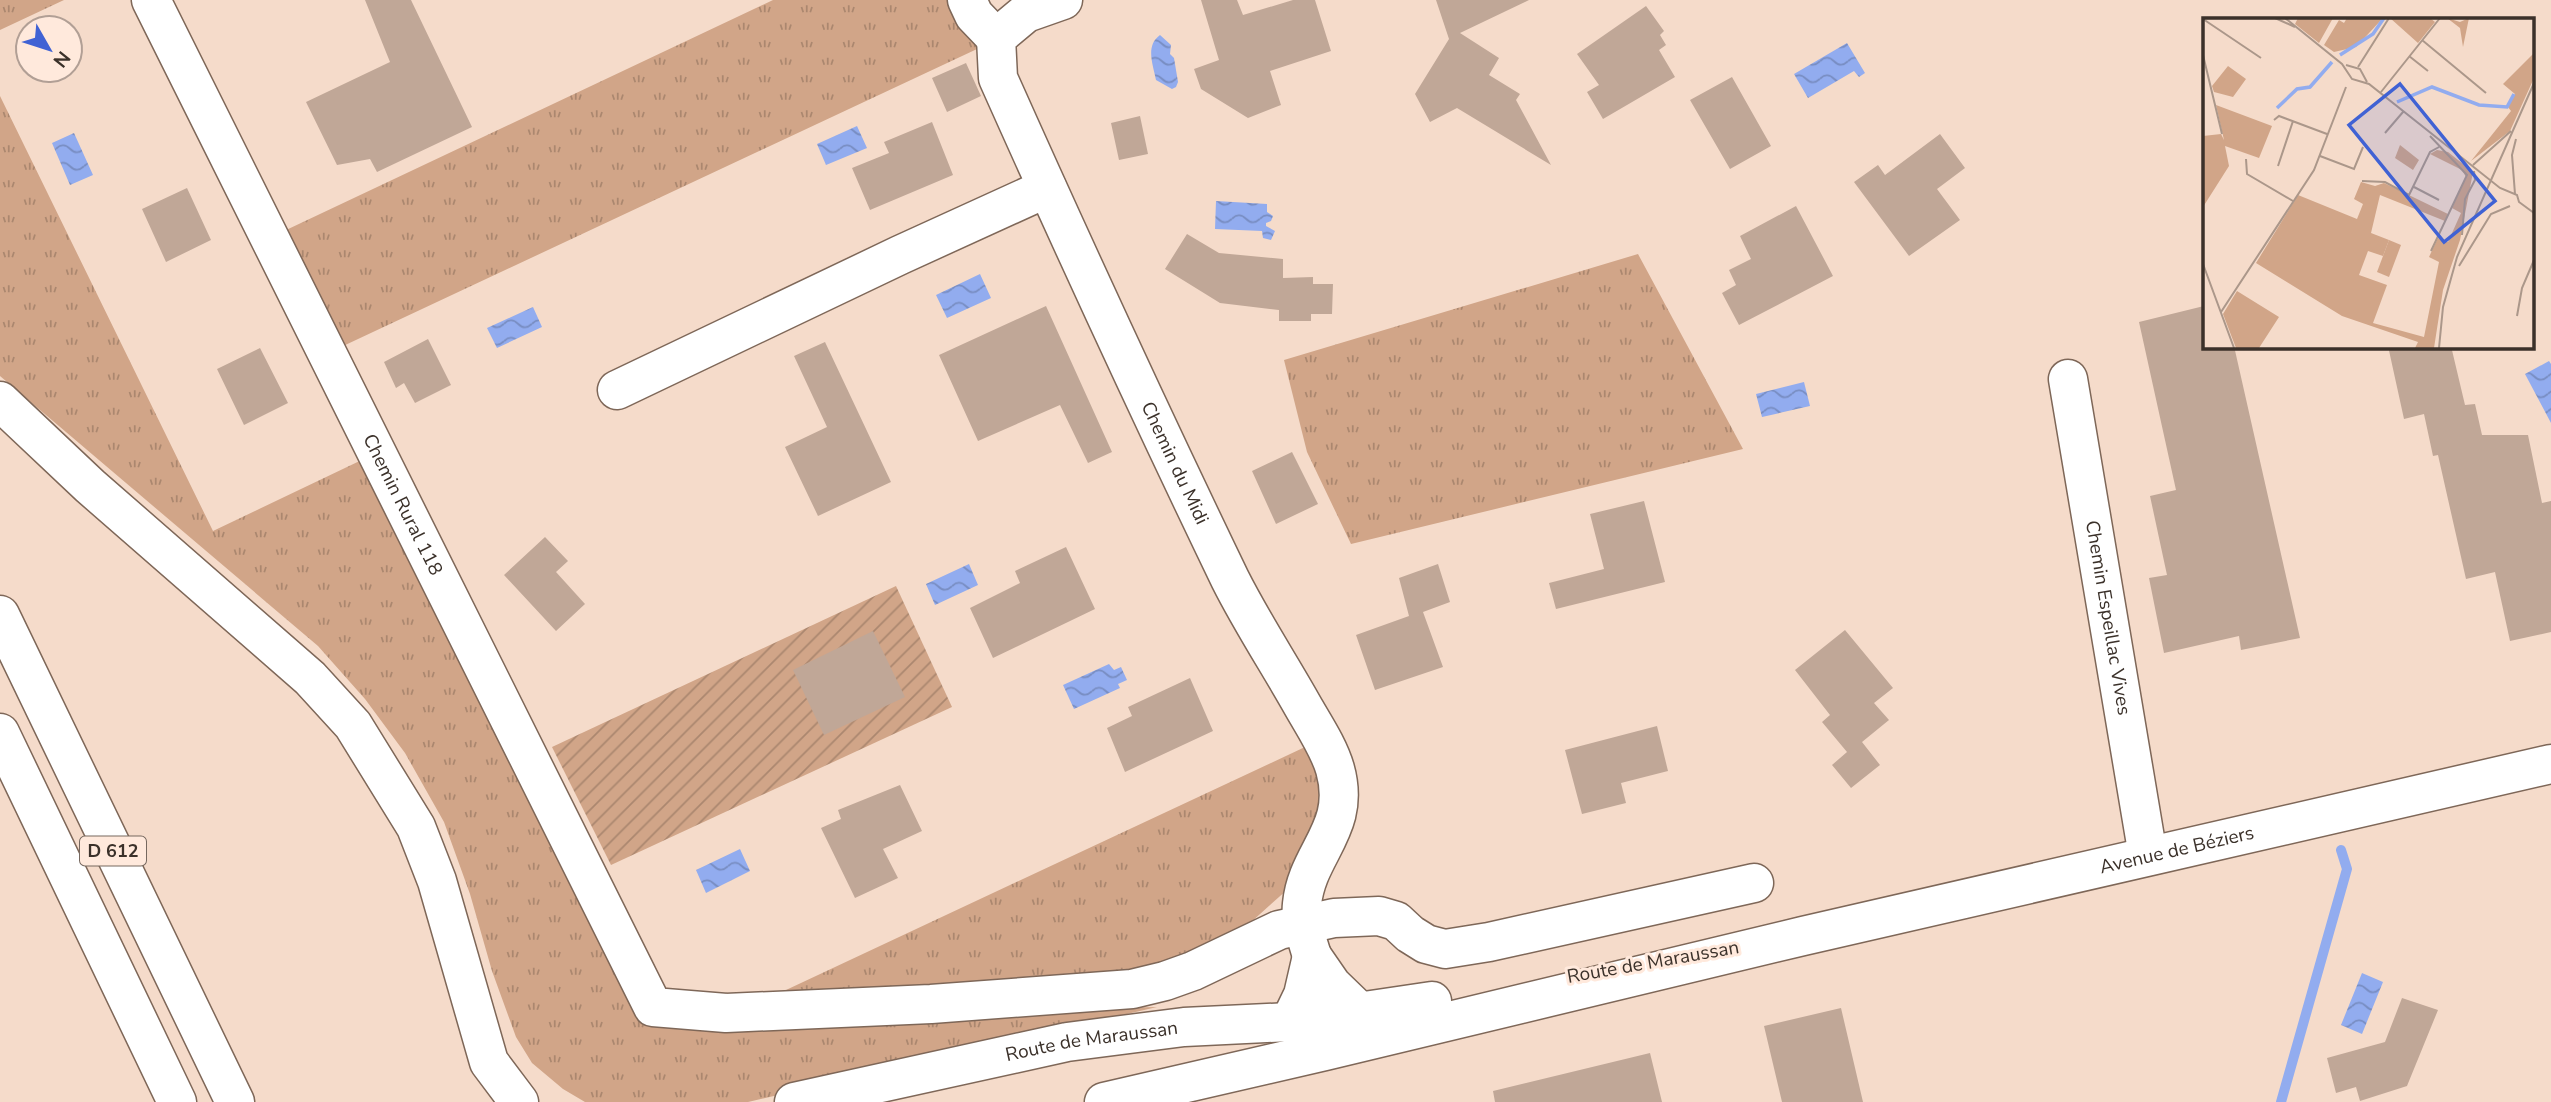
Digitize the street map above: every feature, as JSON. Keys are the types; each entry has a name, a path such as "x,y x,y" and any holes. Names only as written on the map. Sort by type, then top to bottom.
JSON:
{"main road":[{"name":"Chemin Rural 118","path":"151,0 653,1007 726,1013 931,1004 1132,989 1193,971 1279,930 1307,939"},
{"path":"967,0 974,15 996,38 1026,13 1063,0"},
{"name":"Chemin du Midi","path":"996,38 998,78 1048,188 1232,582 1315,727 1334,766 1339,788 1339,809 1334,829 1309,875 1302,904 1307,939 1303,995 1290,1022"},
{"path":"617,390 900,255 1048,188"},
{"name":"Chemin Espeillac Vives","path":"2068,379 2148,856"},
{"path":"0,401 100,495 310,677 353,725 416,827 437,881 489,1062 519,1102"},
{"name":"D 612","path":"0,615 235,1102"},
{"name":"D 612","path":"0,733 177,1102"},
{"name":"Avenue de Béziers","path":"1803,936 2551,764"},
{"path":"1361,1013 1332,985 1307,939 1334,918 1379,916 1396,921 1426,944 1445,949 1489,942 1754,883"},
{"name":"Route de Maraussan","path":"794,1102 1067,1042 1173,1028 1290,1022 1361,1013 1803,936"},
{"name":"Route de Maraussan","path":"1104,1102 1803,936"}],"green space":[{"path":"0,0 64,0 34,14 14,14 14,23 0,30"},
{"path":"773,0 972,0 992,42 341,347 284,231"},
{"path":"0,96 213,531 368,457 627,979 624,994 655,1019 1157,1007 748,1102 585,1102 563,1089 532,1063 516,1037 444,822 405,753 365,699 318,646 0,376"},
{"path":"1638,254 1743,449 1351,544 1307,452 1284,360"},
{"path":"896,586 952,707 611,865 552,747"},
{"path":"1305,747 1315,765 1323,790 1288,889 1250,923 1208,944 1145,971 756,1004"}],"water":[{"path":"1160,35 1171,45 1170,54 1174,58 1178,82 1172,89 1156,80 1153,68 1151,50 1155,39"},
{"path":"1847,43 1865,73 1859,77 1854,71 1808,98 1794,74"},
{"path":"857,126 867,148 826,165 817,144"},
{"path":"74,133 93,175 70,185 52,143"},
{"path":"1216,201 1267,204 1267,212 1273,216 1266,226 1275,231 1271,240 1263,238 1262,231 1215,229"},
{"path":"980,274 991,298 947,318 936,295"},
{"path":"533,307 542,327 497,348 487,328"},
{"path":"2549,361 2551,364 2551,423 2525,374"},
{"path":"1804,382 1810,406 1762,417 1756,394"},
{"path":"969,564 978,585 935,605 926,584"},
{"path":"1109,664 1114,670 1121,667 1127,680 1118,684 1120,688 1074,709 1063,685"},
{"path":"740,849 750,871 706,893 696,870"},
{"path":"2362,973 2383,982 2362,1034 2341,1025"}],"building":[{"path":"365,0 411,0 472,127 377,172 370,159 337,165 306,102 390,62"},
{"path":"1201,0 1237,0 1243,15 1293,0 1315,0 1331,51 1270,71 1281,105 1248,118 1201,89 1194,69 1219,60"},
{"path":"1436,0 1529,0 1460,33 1499,58 1489,75 1520,94 1516,100 1551,165 1457,108 1430,122 1415,94 1449,39"},
{"path":"1646,6 1664,31 1660,35 1666,45 1659,50 1675,77 1603,119 1587,92 1599,85 1577,54"},
{"path":"966,63 981,96 947,112 932,78"},
{"path":"1732,77 1771,146 1730,169 1690,100"},
{"path":"1140,116 1148,154 1119,160 1111,123"},
{"path":"932,122 953,175 870,210 852,168 889,153 884,142"},
{"path":"1940,134 1965,168 1937,189 1960,220 1909,256 1854,182 1878,165 1885,175"},
{"path":"187,188 211,240 166,262 142,209"},
{"path":"1796,206 1833,276 1739,325 1722,293 1736,285 1729,270 1751,259 1740,236"},
{"path":"1187,234 1219,253 1283,259 1283,278 1313,277 1313,284 1333,284 1332,314 1311,314 1311,321 1279,321 1279,310 1220,303 1165,269"},
{"path":"1046,306 1112,452 1088,463 1060,405 978,441 939,355"},
{"path":"2203,306 2203,348 2234,348 2300,638 2241,650 2239,636 2164,653 2149,578 2167,575 2150,496 2176,490 2139,322"},
{"path":"428,339 451,385 415,403 404,383 396,388 384,362"},
{"path":"825,342 891,482 818,516 785,447 827,427 794,356"},
{"path":"260,348 288,403 244,425 217,369"},
{"path":"2388,348 2451,348 2465,405 2475,404 2482,435 2528,435 2542,503 2551,501 2551,632 2510,641 2495,572 2466,579 2438,455 2433,456 2424,414 2404,419"},
{"path":"1292,452 1318,504 1276,524 1252,471"},
{"path":"1644,501 1665,582 1556,609 1549,583 1604,569 1590,514"},
{"path":"545,537 568,561 556,572 585,604 556,631 504,575"},
{"path":"1066,547 1095,609 993,658 970,608 1020,583 1015,571"},
{"path":"1438,564 1450,602 1423,612 1443,667 1375,690 1356,635 1409,616 1399,578"},
{"path":"1845,630 1893,688 1874,703 1889,720 1862,742 1880,765 1851,788 1832,765 1847,752 1822,722 1830,715 1795,670"},
{"path":"873,631 905,697 824,735 793,670"},
{"path":"1190,678 1213,731 1125,772 1107,728 1132,716 1128,707"},
{"path":"1657,726 1668,771 1621,783 1626,803 1582,814 1565,750"},
{"path":"900,785 922,831 883,849 898,878 855,898 821,828 841,819 838,810"},
{"path":"2402,998 2438,1010 2407,1086 2360,1101 2356,1087 2336,1093 2327,1058 2385,1042"},
{"path":"1841,1008 1863,1102 1782,1102 1764,1026"},
{"path":"1650,1053 1662,1102 1495,1102 1493,1091"}],"waterway":[{"path":"2281,1102 2347,869 2341,850"}]}
